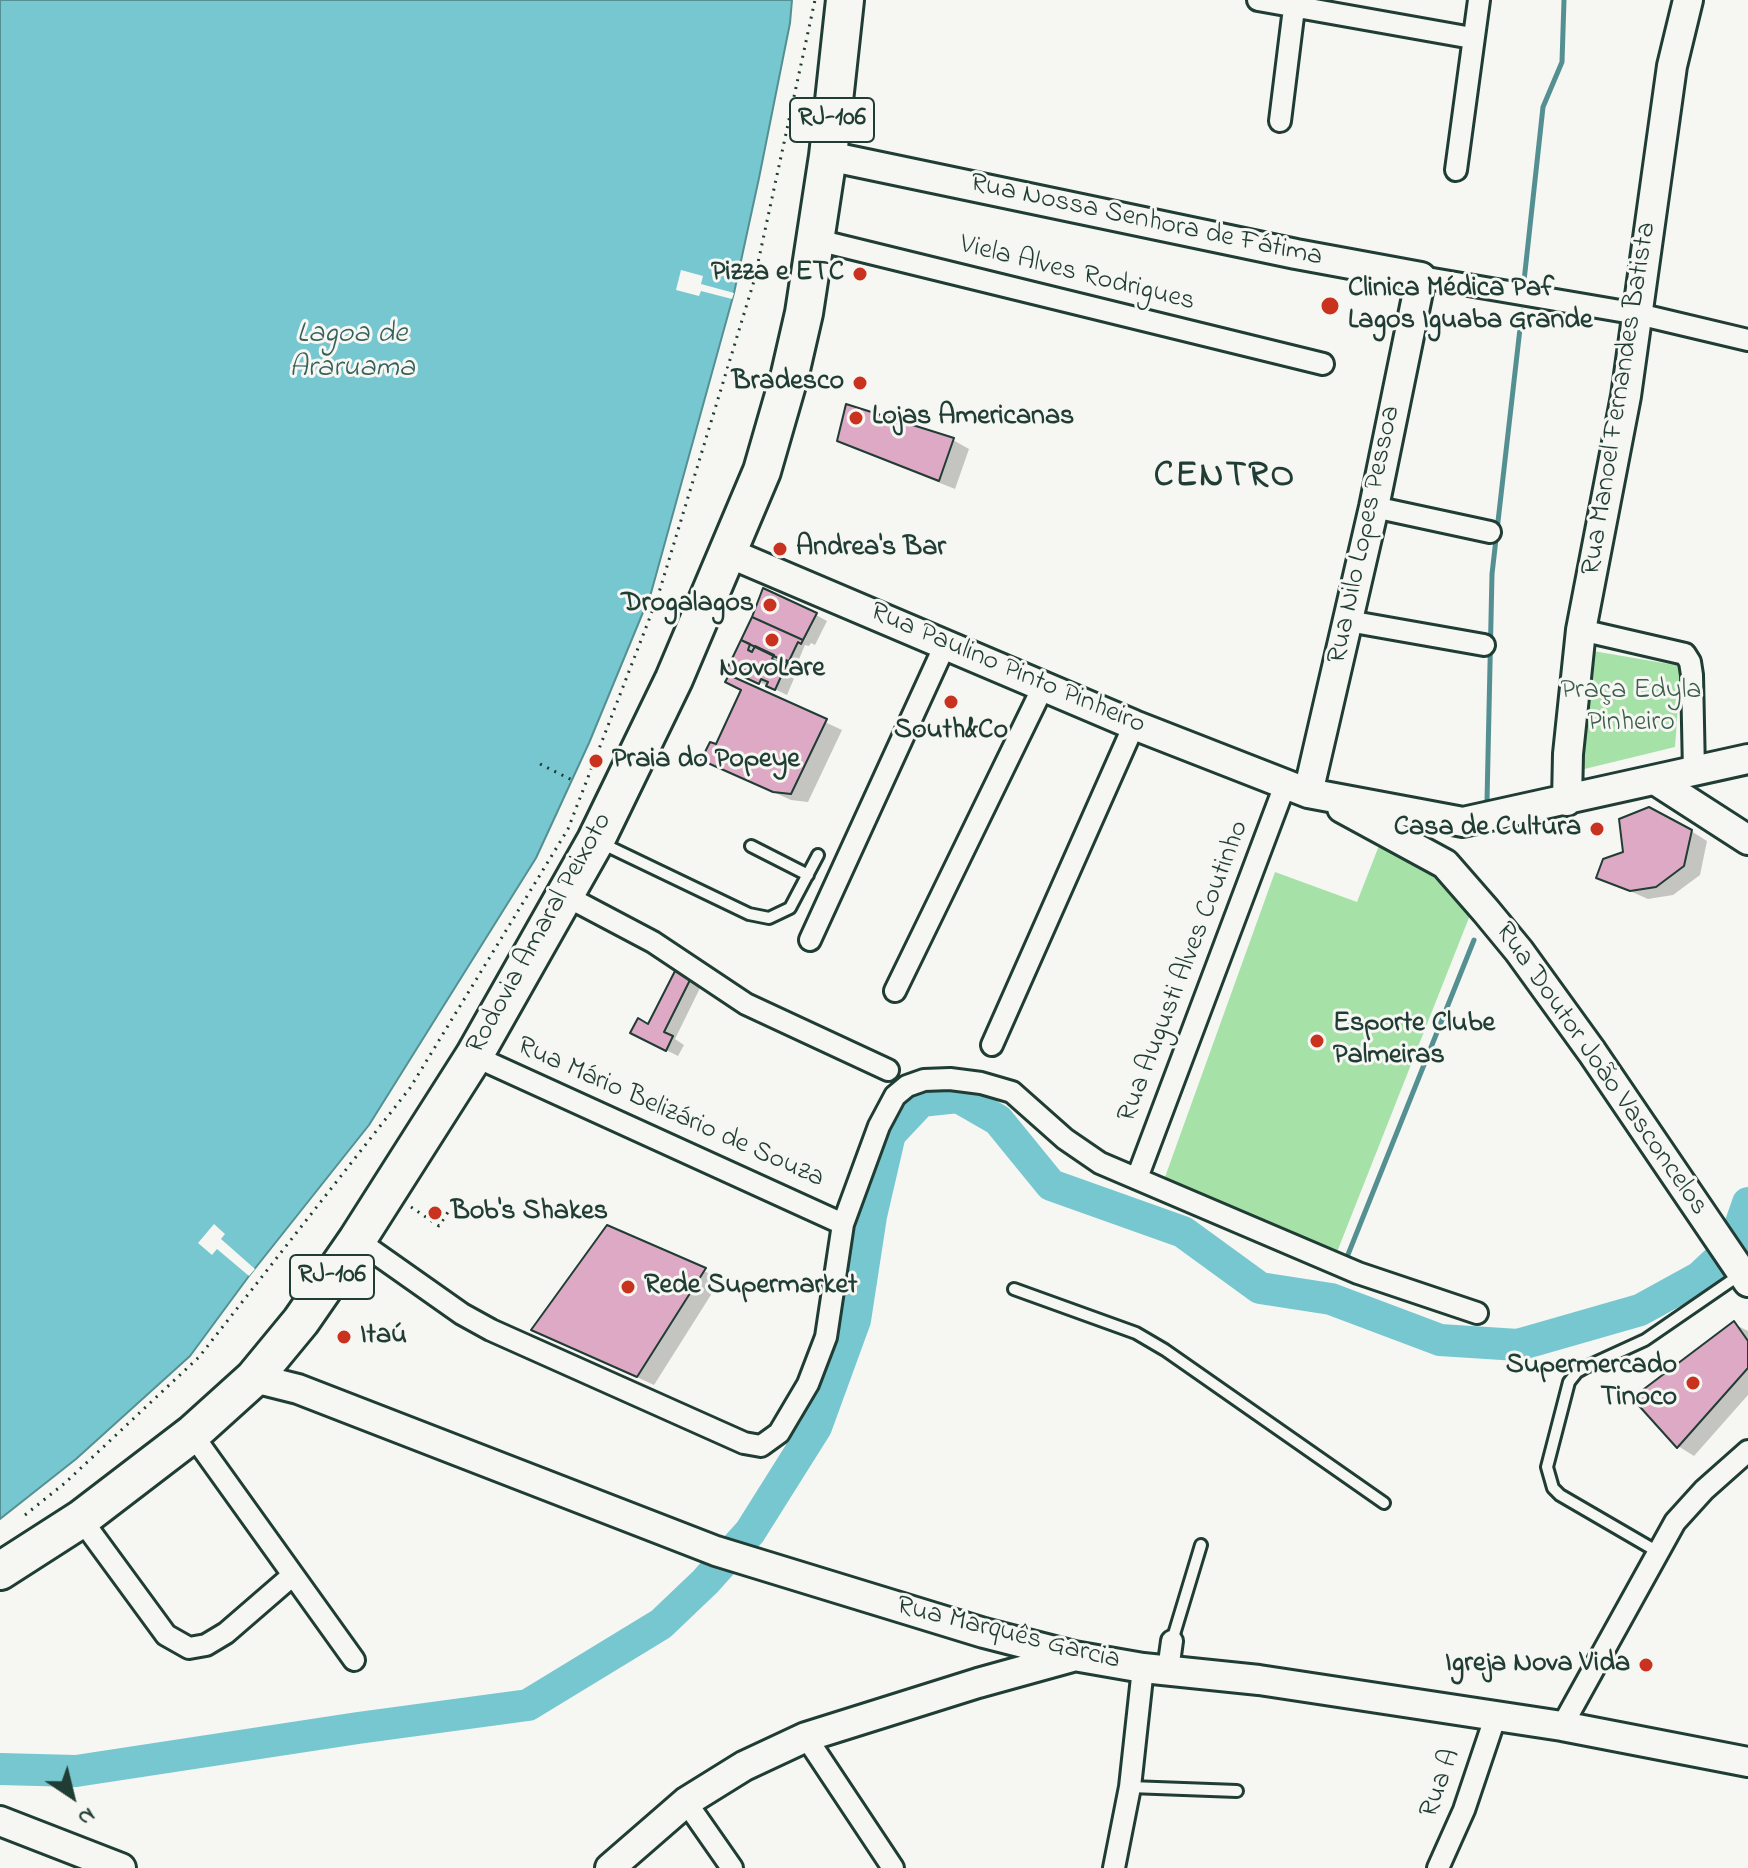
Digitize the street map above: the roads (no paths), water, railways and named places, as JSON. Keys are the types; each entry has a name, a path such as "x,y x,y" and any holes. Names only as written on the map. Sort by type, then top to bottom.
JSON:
{"highway":[{"name":"Rodovia Amaral Peixoto","path":"0,1571 81,1519 192,1434 263,1367 301,1321 388,1192 474,1056 566,896 663,703 762,471 790,374 817,240 845,0"}],"street":[{"path":"1258,0 1295,2 1472,38"},
{"path":"1456,170 1479,0"},
{"name":"Rua Manoel Fernandes Batista","path":"1567,801 1568,754 1581,630 1626,396 1672,66 1688,0"},
{"path":"1280,121 1295,2"},
{"name":"Rua Nossa Senhora de Fátima","path":"828,156 1296,254 1638,314 1748,340"},
{"name":"Viela Alves Rodrigues","path":"817,240 1323,364"},
{"name":"Rua Nilo Lopes Pessoa","path":"1297,789 1348,621 1421,277"},
{"path":"1374,507 1490,532"},
{"name":"Rua Paulino Pinto Pinheiro","path":"729,553 1134,725 1297,789 1385,817"},
{"path":"1348,621 1484,645"},
{"path":"1581,630 1685,654 1692,675 1694,772"},
{"path":"810,940 945,645"},
{"path":"895,991 1043,687"},
{"path":"992,1045 1134,725"},
{"path":"1385,817 1463,822 1748,759"},
{"path":"1655,780 1748,840"},
{"name":"Rua Augusti Alves Coutinho","path":"1137,1178 1297,789"},
{"path":"1385,817 1445,864 1463,822"},
{"name":"Rua Doutor João Vasconcelos","path":"1445,864 1528,963 1738,1268"},
{"path":"566,896 653,942 746,1004 888,1070"},
{"name":"Rua Mário Belizário de Souza","path":"474,1056 843,1224"},
{"path":"357,1240 462,1314 491,1330 613,1380 744,1443 761,1446 779,1433 808,1384 826,1337 843,1224 879,1126 895,1096 907,1086 924,1080 950,1079 981,1083 1012,1092 1078,1149 1100,1163 1358,1273 1477,1313"},
{"name":"Rua Marquês Garcia","path":"263,1367 298,1389 716,1551 984,1633 1074,1656 1259,1680 1562,1726 1748,1762"},
{"path":"192,1434 354,1660"},
{"path":"1562,1726 1675,1522 1704,1490 1748,1451"},
{"path":"81,1519 166,1635 189,1648 206,1645 226,1633 293,1575"},
{"path":"978,1683 993,1662 994,1653 984,1633"},
{"path":"1115,1868 1156,1669 1172,1641"},
{"path":"610,1868 686,1802 744,1766 806,1737 1074,1656"},
{"name":"Rua A","path":"1438,1868 1464,1810 1495,1718"},
{"path":"806,1737 893,1868"},
{"path":"686,1802 732,1868"},
{"path":"0,1821 121,1868"}],"lane":[{"path":"596,840 749,914 769,918 790,908 818,855"},
{"path":"751,846 808,875"},
{"path":"1658,1552 1553,1488 1547,1467 1569,1382 1577,1372 1645,1340 1738,1268"},
{"path":"1014,1289 1136,1333 1384,1503"},
{"path":"1172,1641 1201,1545"},
{"path":"1130,1787 1237,1791"}],"water":[{"name":"Lagoa de Araruama","path":"0,0 792,0 790,23 734,293 651,593 589,743 536,858 369,1125 190,1356 76,1459 0,1519"}],"waterway":[{"path":"1524,281 1543,107 1562,62 1564,0"},
{"path":"1487,801 1492,574 1522,311"},
{"path":"1347,1257 1474,940"},
{"path":"0,1769 76,1771 528,1705 661,1624 705,1582 750,1532 816,1427 855,1320 871,1216 890,1134 921,1101 958,1097 998,1120 1051,1185 1183,1232 1260,1288 1331,1299 1440,1340 1518,1345 1640,1310 1700,1277 1733,1246 1748,1203"},
{"path":"1331,1299 1334,1287"}],"place":[{"name":"Pizza e ETC","path":"860,274"},
{"name":"Clinica Médica Paf Lagos Iguaba Grande","path":"1330,306"},
{"name":"Bradesco","path":"860,383"},
{"name":"Lojas Americanas","path":"856,418"},
{"name":"Andrea's Bar","path":"780,549"},
{"name":"Drogalagos","path":"770,605"},
{"name":"NovoLare","path":"772,640"},
{"name":"South&Co","path":"951,702"},
{"name":"Praia do Popeye","path":"596,761"},
{"name":"Casa de Cultura","path":"1597,829"},
{"name":"Esporte Clube Palmeiras","path":"1317,1041"},
{"name":"Bob's Shakes","path":"435,1213"},
{"name":"Rede Supermarket","path":"628,1287"},
{"name":"Itaú","path":"344,1337"},
{"name":"Supermercado Tinoco","path":"1693,1383"},
{"name":"Igreja Nova Vida","path":"1646,1665"}],"district":[{"name":"CENTRO","path":"1225,479"}],"park label":[{"name":"Praça Edyla Pinheiro","path":"1631,708"}]}
